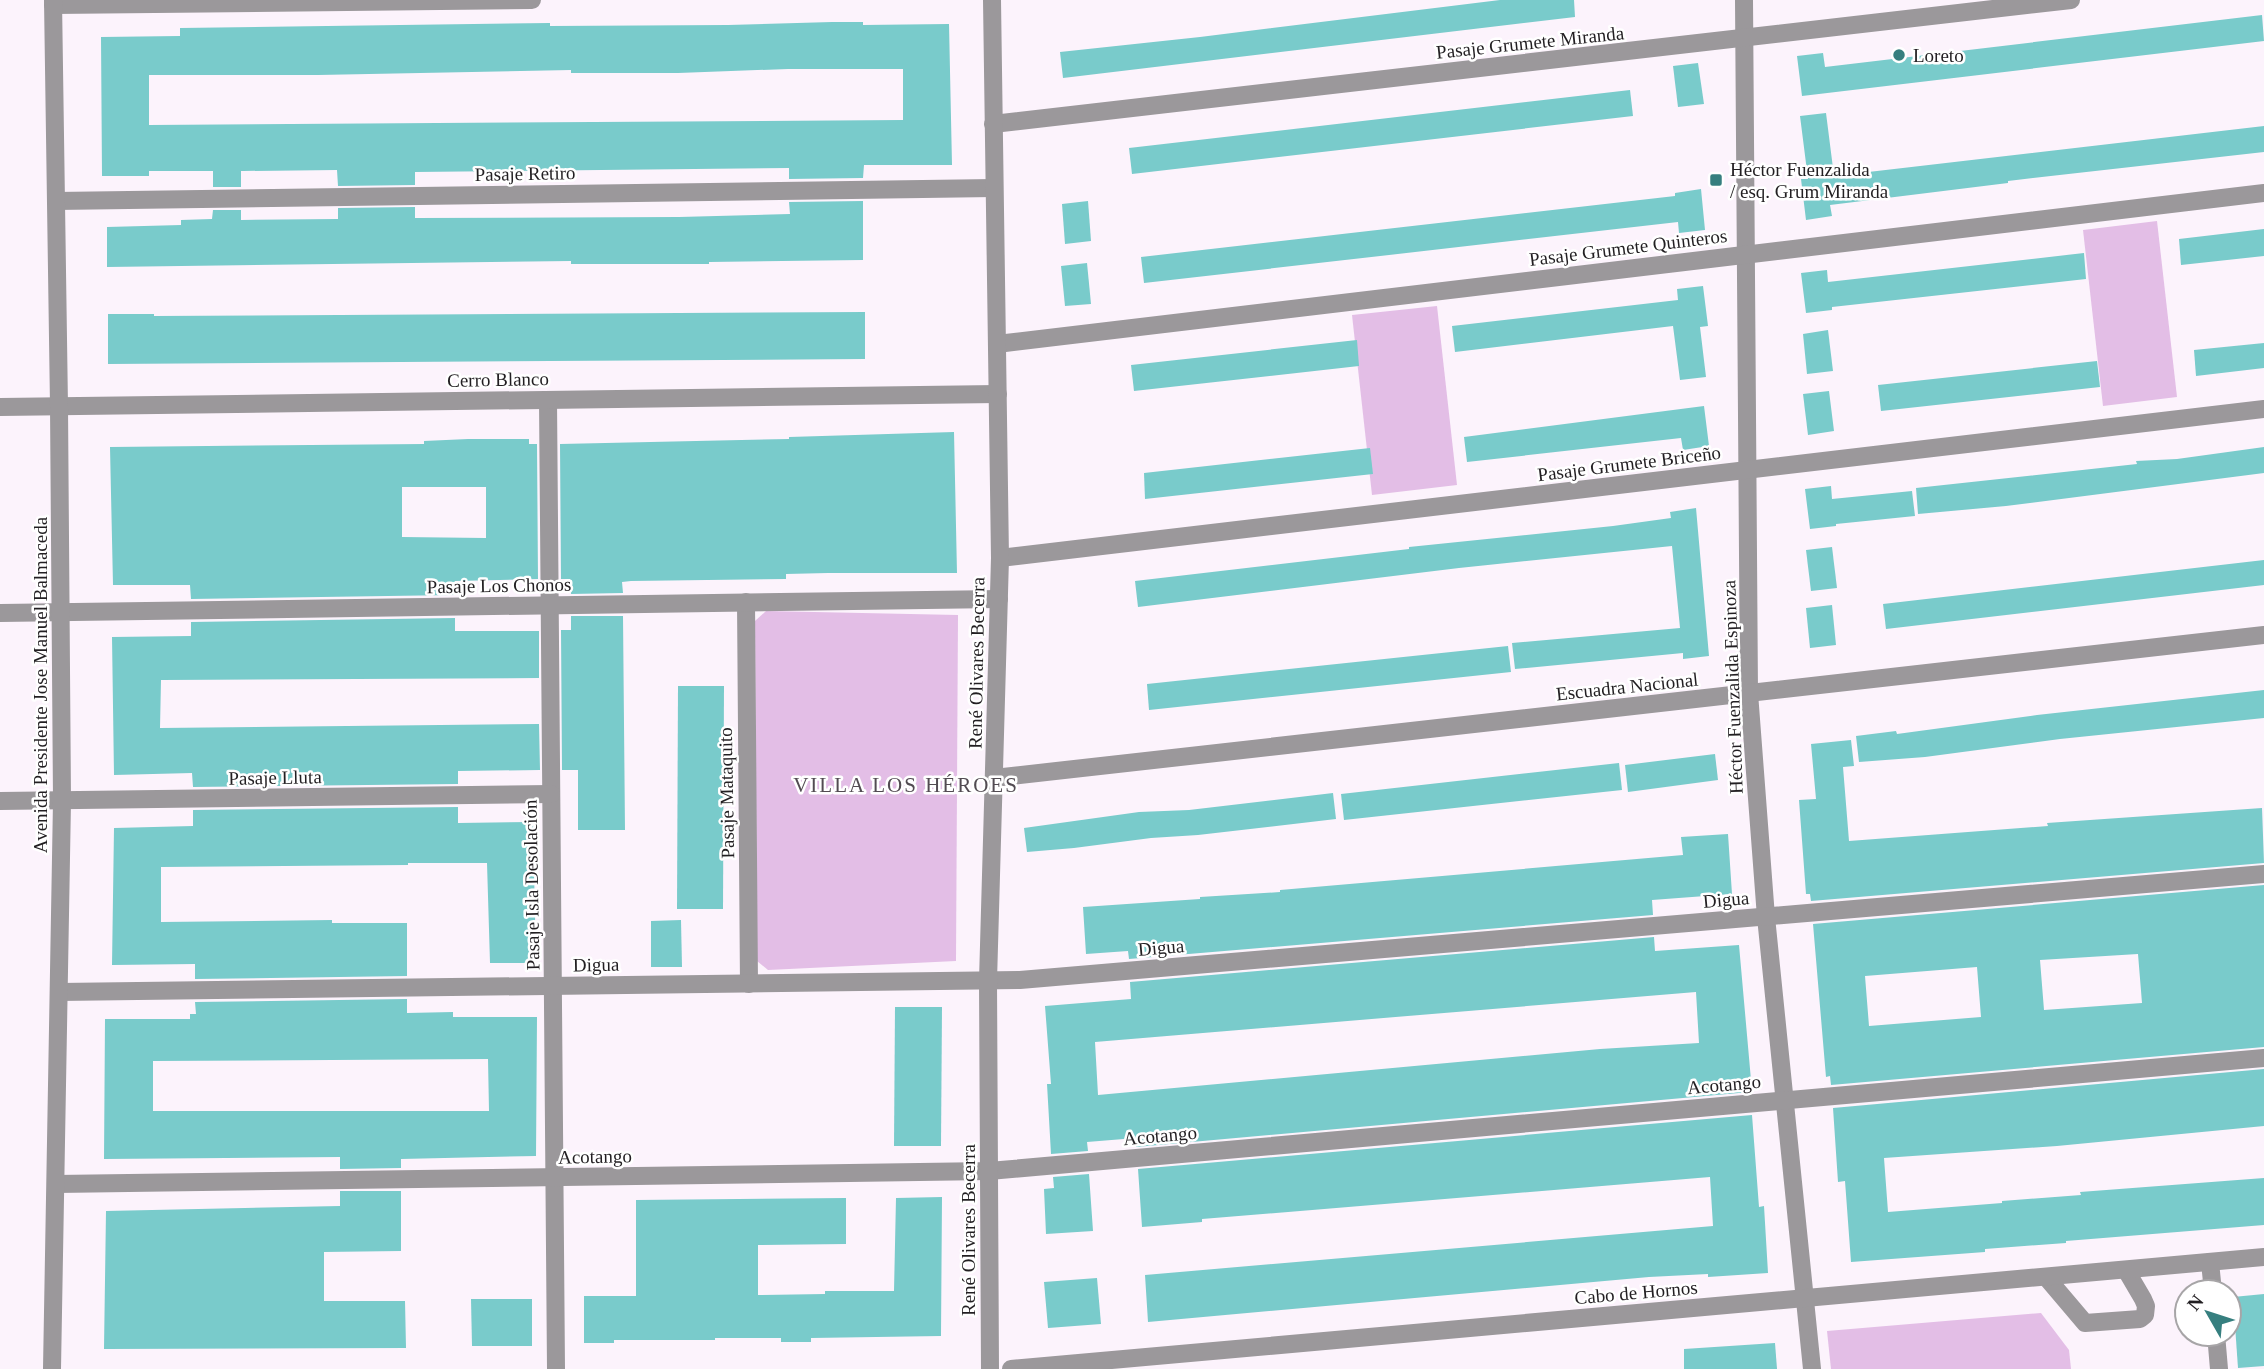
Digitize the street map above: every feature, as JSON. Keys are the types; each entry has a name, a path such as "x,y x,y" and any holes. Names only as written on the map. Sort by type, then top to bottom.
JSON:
{"street":[{"path":"53,3 532,0"},
{"name":"René Olivares Becerra","path":"990,1369 988,981 1000,558 992,0"},
{"name":"Héctor Fuenzalida Espinoza","path":"1744,0 1749,693 1766,917 1812,1369"},
{"name":"Pasaje Grumete Miranda","path":"993,124 2071,0"},
{"name":"Avenida Presidente Jose Manuel Balmaceda","path":"52,1369 62,802 60,406 53,3"},
{"name":"Pasaje Retiro","path":"56,201 994,188"},
{"name":"Pasaje Grumete Quinteros","path":"997,344 2264,193"},
{"name":"Cerro Blanco","path":"0,407 998,394"},
{"name":"Pasaje Isla Desolación","path":"548,400 556,1369"},
{"name":"Pasaje Grumete Briceño","path":"1000,558 2264,409"},
{"name":"Pasaje Los Chonos","path":"0,613 999,599"},
{"name":"Pasaje Mataquito","path":"746,602 749,984"},
{"name":"Escuadra Nacional","path":"995,778 2264,635"},
{"name":"Pasaje Lluta","path":"0,802 551,794"},
{"name":"Digua","path":"59,992 1036,979 2264,874"},
{"name":"Acotango","path":"55,1184 989,1171 2264,1058"},
{"name":"Cabo de Hornos","path":"1011,1369 2264,1258"},
{"path":"2210,1262 2212,1278"},
{"path":"2046,1277 2085,1323 2140,1319 2145,1315 2146,1306 2126,1270"},
{"path":"2217,1348 2219,1369"}],"shaded area":[{"path":"2157,221 2177,397 2103,406 2083,230"},
{"path":"1437,306 1457,485 1372,495 1352,315"},
{"path":"766,611 958,615 956,961 768,970 757,961 755,621"},
{"path":"2041,1313 2069,1350 2071,1369 1831,1369 1827,1331"}],"building":[{"path":"1500,0 1574,0 1575,17 1063,78 1060,52"},
{"path":"2262,15 2264,41 1802,96 1797,56 1823,53 1825,67"},
{"path":"832,22 863,22 863,25 949,24 952,165 864,165 863,178 789,179 789,168 415,172 415,185 338,186 337,170 241,171 241,187 213,187 213,171 149,171 149,176 102,176 101,37 180,36 180,28 550,23 550,26","holes":["903,69 903,120 149,125 149,75 571,70 571,73 678,73"]},
{"path":"1698,63 1704,104 1678,107 1673,66"},
{"path":"1630,90 1633,116 1132,174 1129,148"},
{"path":"1826,113 1834,176 2264,126 2264,152 2008,181 1830,205 1832,216 1806,220 1801,179 1808,179 1800,116"},
{"path":"1701,189 1705,230 1679,233 1678,222 1144,283 1141,257 1675,196 1675,193"},
{"path":"863,201 863,260 709,264 571,264 571,261 107,267 107,227 181,225 181,220 212,219 213,210 241,210 241,220 338,219 338,208 415,207 415,218 679,217 790,214 789,202"},
{"path":"1088,201 1091,241 1065,244 1062,204"},
{"path":"2264,229 2264,256 2181,265 2179,239"},
{"path":"2084,253 2086,279 1832,307 1832,310 1806,313 1801,273 1827,270 1828,282"},
{"path":"1087,263 1091,304 1065,306 1061,266"},
{"path":"1703,286 1708,326 1700,327 1706,377 1680,380 1673,326 1455,352 1452,326 1678,300 1677,289"},
{"path":"865,312 865,359 108,364 108,314 154,316"},
{"path":"1828,330 1833,371 1807,374 1803,334"},
{"path":"1357,340 1359,366 1134,391 1131,365"},
{"path":"2264,343 2264,368 2196,376 2194,350"},
{"path":"2097,361 2100,387 1881,411 1878,385"},
{"path":"1829,391 1834,431 1808,435 1803,394"},
{"path":"1704,406 1709,446 1683,450 1681,438 1467,462 1464,437"},
{"path":"954,432 957,573 786,574 786,579 631,581 622,582 623,593 571,594 570,579 561,579 560,444"},
{"path":"529,439 529,444 537,444 538,579 455,581 455,595 191,599 190,585 113,585 110,447 424,444 424,441","holes":["402,487 486,487 486,538 402,537"]},
{"path":"2264,447 2264,473 2006,506 1918,514 1916,488"},
{"path":"1370,448 1373,474 1145,499 1144,473"},
{"path":"1831,486 1832,499 1912,491 1915,516 1810,529 1805,489"},
{"path":"1696,508 1709,656 1683,659 1683,653 1515,669 1512,643 1680,628 1672,546 1459,568 1138,607 1135,581 1409,547 1613,526 1671,518 1670,512"},
{"path":"1832,547 1837,588 1811,591 1806,550"},
{"path":"2264,560 2264,585 1886,629 1883,604"},
{"path":"1832,605 1836,645 1810,648 1806,608"},
{"path":"571,616 623,616 625,830 578,830 578,770 562,770 561,630 571,630"},
{"path":"455,618 455,631 539,631 539,678 161,680 160,728 539,724 540,770 458,771 458,784 193,787 192,773 114,775 112,637 191,636 191,622"},
{"path":"1508,646 1511,672 1149,710 1147,684"},
{"path":"678,686 724,686 723,909 677,909"},
{"path":"2264,690 2264,718 2060,739 1925,757 1859,762 1856,736 1896,731 1897,734 2037,715"},
{"path":"1851,740 1854,766 1843,767 1849,841 2048,826 2047,823 2262,808 2264,863 1811,901 1810,894 1806,894 1799,800 1816,799 1811,744"},
{"path":"1715,754 1718,780 1628,792 1625,765"},
{"path":"1619,763 1622,790 1344,820 1341,794"},
{"path":"1333,793 1336,819 1027,852 1024,828 1139,812 1189,810"},
{"path":"458,807 458,823 533,822 536,963 490,963 487,863 408,863 161,867 161,922 332,920 332,923 407,923 407,976 195,979 195,964 112,965 114,828 193,826 193,810"},
{"path":"1728,834 1732,894 1652,900 1653,915 1129,959 1128,951 1086,954 1083,907 1200,899 1683,855 1681,837"},
{"path":"2264,885 2264,1047 1831,1085 1830,1076 1826,1077 1813,924","holes":["2138,954 2142,1003 2044,1010 2040,960","1977,967 1981,1017 1869,1026 1865,976"]},
{"path":"681,920 682,967 651,967 651,921"},
{"path":"1654,937 1655,951 1739,945 1750,1092 1136,1147 1136,1138 1087,1142 1088,1151 1051,1154 1047,1084 1051,1084 1045,1006 1131,999 1130,982","holes":["1696,992 1699,1043 1600,1049 1098,1095 1095,1042"]},
{"path":"407,999 407,1013 453,1012 453,1017 537,1017 536,1156 401,1159 401,1168 340,1169 340,1157 104,1159 105,1019 190,1019 190,1014 196,1014 195,1002","holes":["488,1059 489,1111 153,1111 153,1061"]},
{"path":"895,1007 942,1007 941,1146 894,1146"},
{"path":"2264,1069 2264,1126 2057,1146 1884,1158 1888,1212 2081,1195 2080,1192 2264,1178 2264,1225 1851,1262 1845,1181 1838,1182 1833,1108"},
{"path":"1752,1115 1759,1207 1764,1206 1768,1273 1649,1277 1148,1322 1145,1275 1713,1226 1710,1177 1202,1219 1202,1222 1142,1227 1138,1169"},
{"path":"1089,1174 1093,1231 1046,1234 1044,1189 1054,1188 1053,1177"},
{"path":"340,1191 401,1191 401,1251 324,1252 324,1301 405,1301 406,1348 104,1349 106,1211 340,1206"},
{"path":"942,1197 941,1336 811,1338 811,1342 781,1342 781,1338 715,1338 584,1343 584,1296 636,1296 636,1200 846,1198 846,1244 758,1245 758,1295 894,1291 896,1198"},
{"path":"1097,1278 1101,1324 1048,1328 1044,1282"},
{"path":"2264,1294 2264,1366 2238,1368 2237,1348 2243,1348 2243,1296"},
{"path":"471,1299 532,1299 532,1346 472,1346"},
{"path":"1775,1343 1777,1369 1684,1369 1684,1349"}],"place":[{"name":"Loreto","path":"1899,55"},
{"name":"Héctor Fuenzalida / esq. Grum Miranda","path":"1716,180"}],"district":[{"name":"VILLA LOS HÉROES","path":"906,785"}]}
